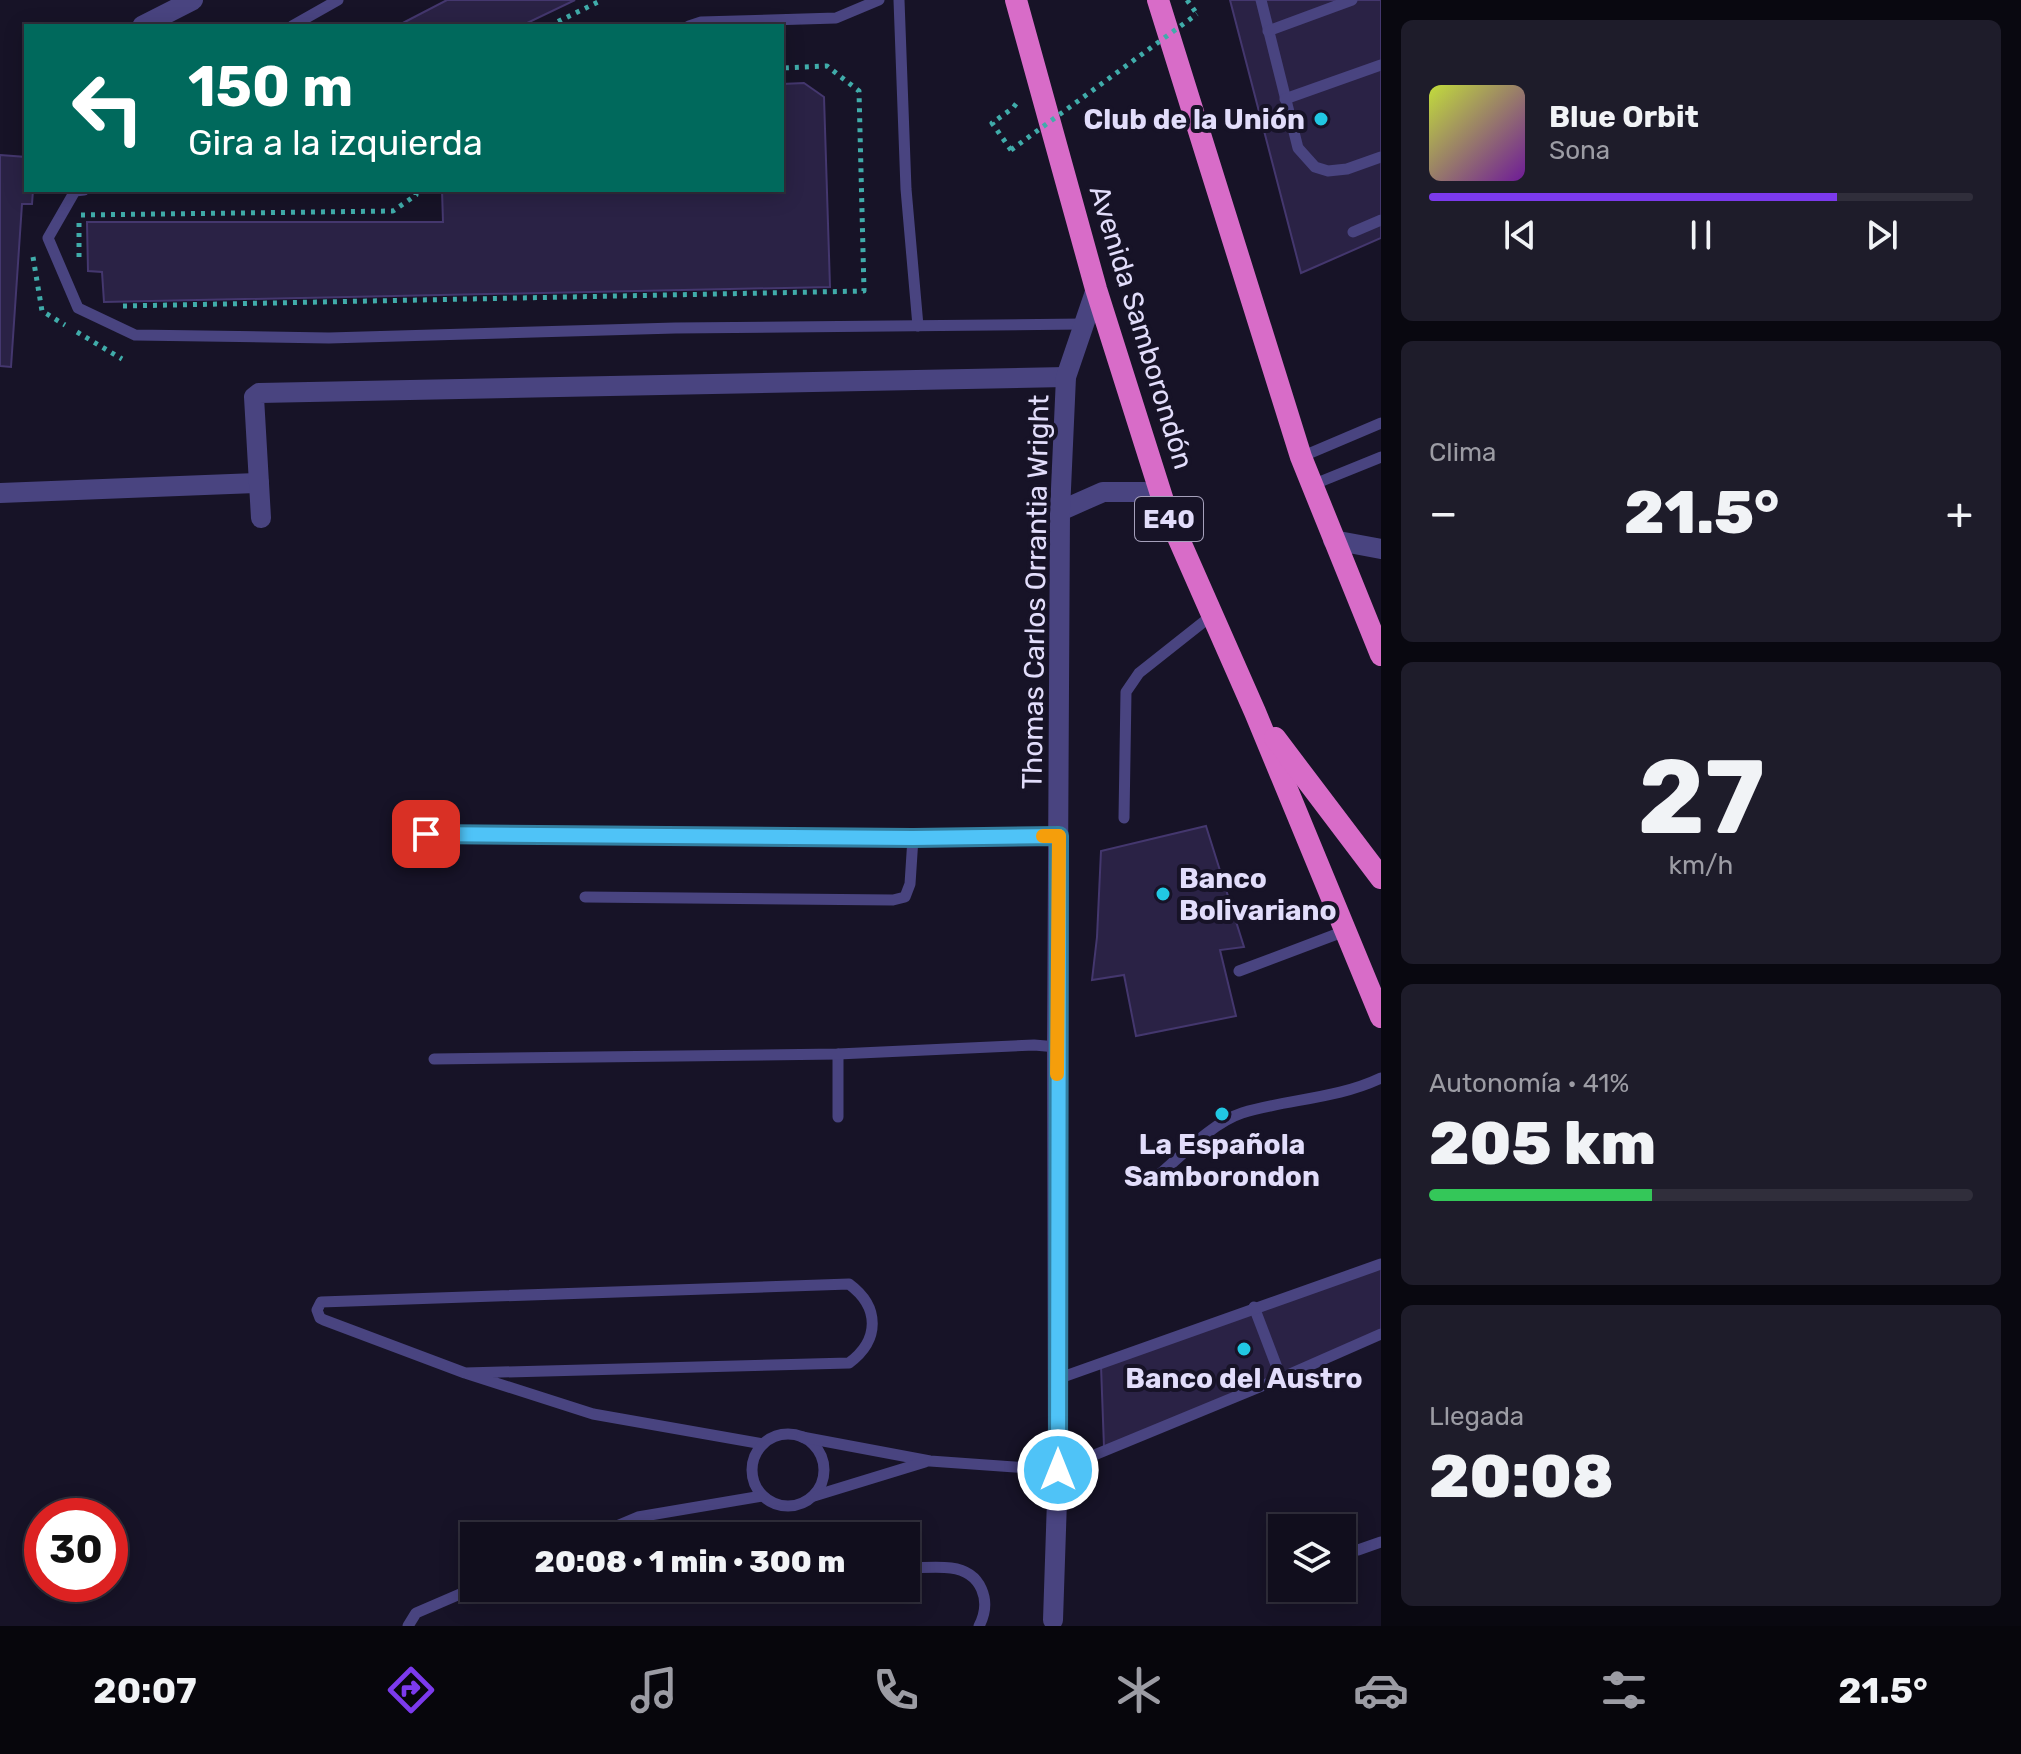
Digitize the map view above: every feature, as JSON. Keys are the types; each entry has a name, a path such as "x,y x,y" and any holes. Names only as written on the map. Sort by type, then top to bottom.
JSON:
{"highway":[{"name":"Avenida Samborondón","path":"1016,0 1096,289 1166,510 1255,712 1381,1017"},
{"path":"1158,0 1301,457 1381,655"},
{"path":"1255,712 1381,878"}],"street":[{"path":"146,24 193,0"},
{"name":"Thomas Carlos Orrantia Wright","path":"1053,1620 1058,1470 1060,511 1066,377 1096,289"},
{"path":"261,518 254,397 259,393 1066,377"},
{"path":"0,493 259,483"},
{"path":"1060,511 1103,492 1144,492 1166,510"},
{"path":"1333,540 1381,549"}],"lane":[{"path":"296,24 338,0"},
{"path":"695,24 836,18 879,0"},
{"path":"899,0 906,189 918,326"},
{"path":"1261,0 1298,148 1315,167 1328,171 1347,169 1381,157"},
{"path":"1268,31 1352,0"},
{"path":"1285,99 1381,65"},
{"path":"74,192 48,238 78,308 135,335 329,338 675,328 1083,324"},
{"path":"1353,232 1381,220"},
{"path":"1301,457 1381,423"},
{"path":"1312,485 1381,457"},
{"path":"1124,818 1126,692 1139,673 1211,616"},
{"path":"426,834 913,838 1059,836"},
{"path":"585,897 893,900 905,897 910,884 913,838"},
{"path":"1239,971 1345,931"},
{"path":"434,1059 838,1054 1034,1045 1057,1047"},
{"path":"838,1054 838,1117"},
{"path":"1161,1173 1203,1137 1239,1114 1358,1089 1381,1078"},
{"path":"1057,1379 1381,1264"},
{"path":"465,1373 849,1363 860,1355 872,1330 868,1304 860,1292 849,1284 321,1302 318,1305 318,1314 324,1320 465,1373 593,1414 763,1444"},
{"path":"1254,1307 1281,1378"},
{"path":"930,1461 814,1496 802,1504 788,1507 774,1504 762,1496 754,1484 752,1470 755,1456 763,1444 775,1436 789,1434 930,1461 1058,1470 1381,1334"},
{"path":"802,1437 814,1445 822,1457 825,1470 822,1484 814,1496"},
{"path":"626,1522 638,1517 762,1496"},
{"path":"1358,1550 1381,1542"},
{"path":"920,1568 951,1568 975,1578 986,1601 985,1614 979,1626"},
{"path":"408,1626 416,1613 460,1594"}],"path":[{"path":"553,24 602,0"},
{"path":"1013,108 992,123 1011,150 1197,14 1187,0"},
{"path":"113,306 864,291 859,91 827,66 784,68"},
{"path":"79,270 79,215 393,211 416,192"}],"building":[{"path":"447,0 575,0 525,24 401,24"},
{"name":"Club de la Unión","path":"1230,0 1381,0 1381,238 1301,273"},
{"path":"804,83 824,97 830,287 104,302 102,272 88,271 87,222 443,222 442,192 784,192 784,84"},
{"path":"0,155 24,157 24,192 33,192 32,204 22,204 11,367 0,366"},
{"name":"Banco Bolivariano","path":"1206,826 1244,947 1220,950 1236,1016 1136,1036 1124,975 1092,980 1101,851"},
{"name":"Banco del Austro","path":"1381,1268 1381,1333 1104,1447 1101,1366"}],"slow traffic":[{"path":"1043,836 1059,836 1057,1074"}],"place":[{"name":"Club de la Unión","path":"1321,119"},
{"name":"Banco Bolivariano","path":"1163,894"},
{"name":"La Española Samborondon","path":"1222,1114"},
{"name":"Banco del Austro","path":"1244,1349"}],"route":[{"path":"426,834 913,838 1059,836 1058,1470"}]}
